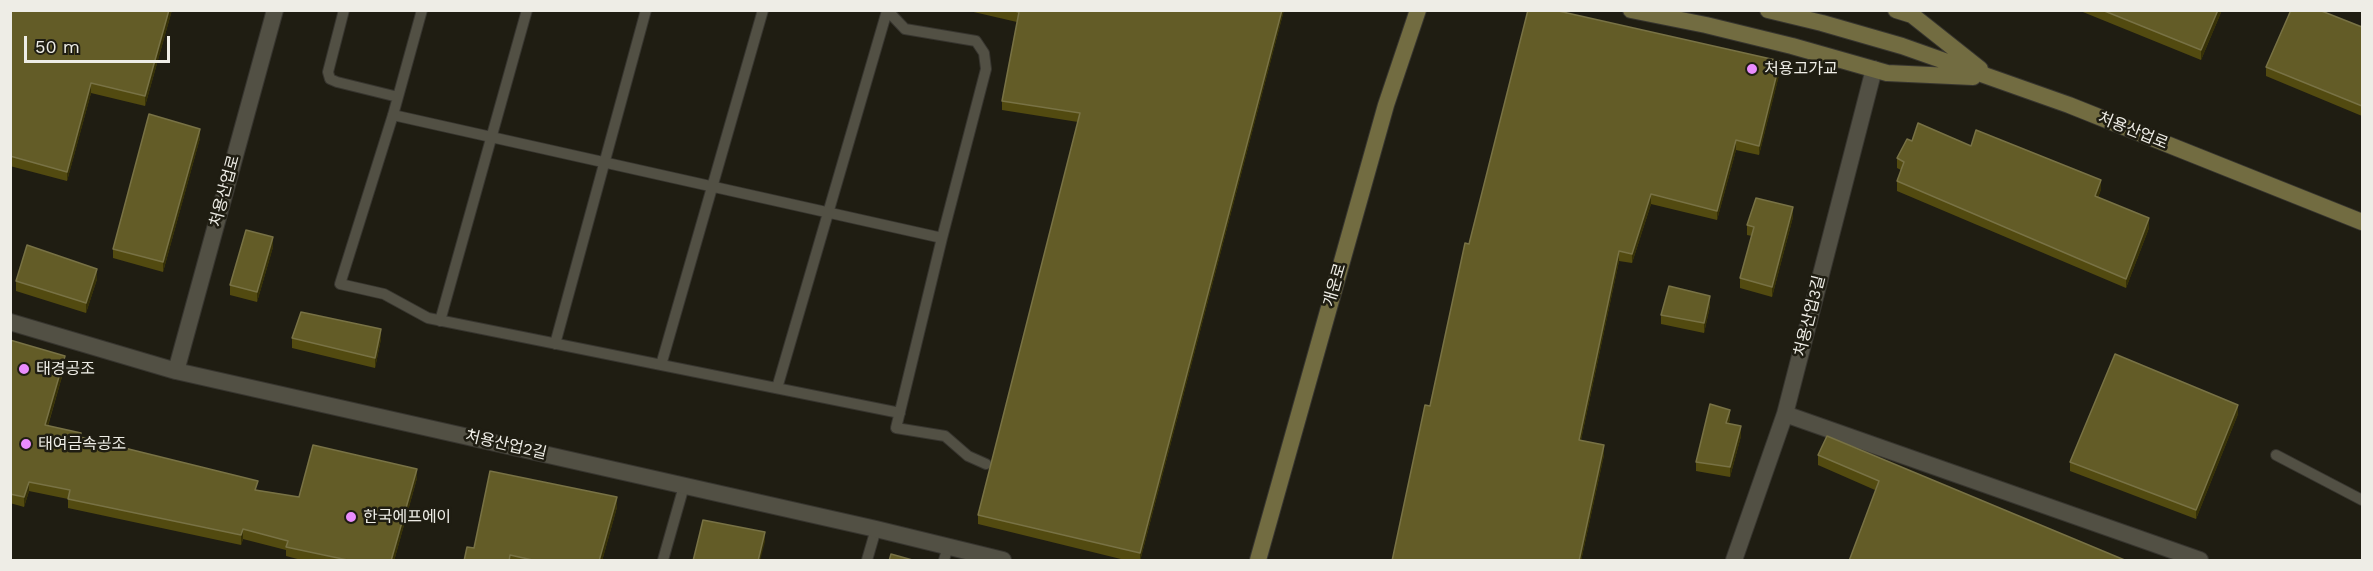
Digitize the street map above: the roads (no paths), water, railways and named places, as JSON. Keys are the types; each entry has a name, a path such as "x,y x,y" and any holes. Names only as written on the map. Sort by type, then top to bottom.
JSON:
{"main road":[{"name":"개운로","path":"1258,561 1386,105 1418,10"},
{"path":"1631,10 1749,35 1887,74 1991,78"},
{"name":"처용산업로","path":"1768,10 1902,46 2069,105 2362,222"},
{"path":"1896,10 1912,15 1991,78"}],"street":[{"name":"처용산업로","path":"176,370 275,10"},
{"name":"처용산업3길","path":"1734,561 1785,414 1874,69"},
{"name":"처용산업2길","path":"10,322 176,370 876,529 946,554 1003,561"},
{"path":"1785,414 2200,561"}],"lane":[{"path":"344,10 328,72 330,79 398,97"},
{"path":"422,10 393,115 340,284 384,294 428,318 441,321 900,413"},
{"path":"441,321 527,10"},
{"path":"555,344 646,10"},
{"path":"661,365 710,186 763,10"},
{"path":"777,388 887,11 905,29 976,41 984,53 986,69 896,428 945,436 968,456 986,464"},
{"path":"393,115 942,238"},
{"path":"2276,455 2362,500"},
{"path":"663,561 684,486"},
{"path":"867,561 876,529"}],"place":[{"name":"처용고가교","path":"1752,69"},
{"name":"태경공조","path":"24,369"},
{"name":"태여금속공조","path":"26,444"},
{"name":"한국에프에이","path":"351,517"}]}
